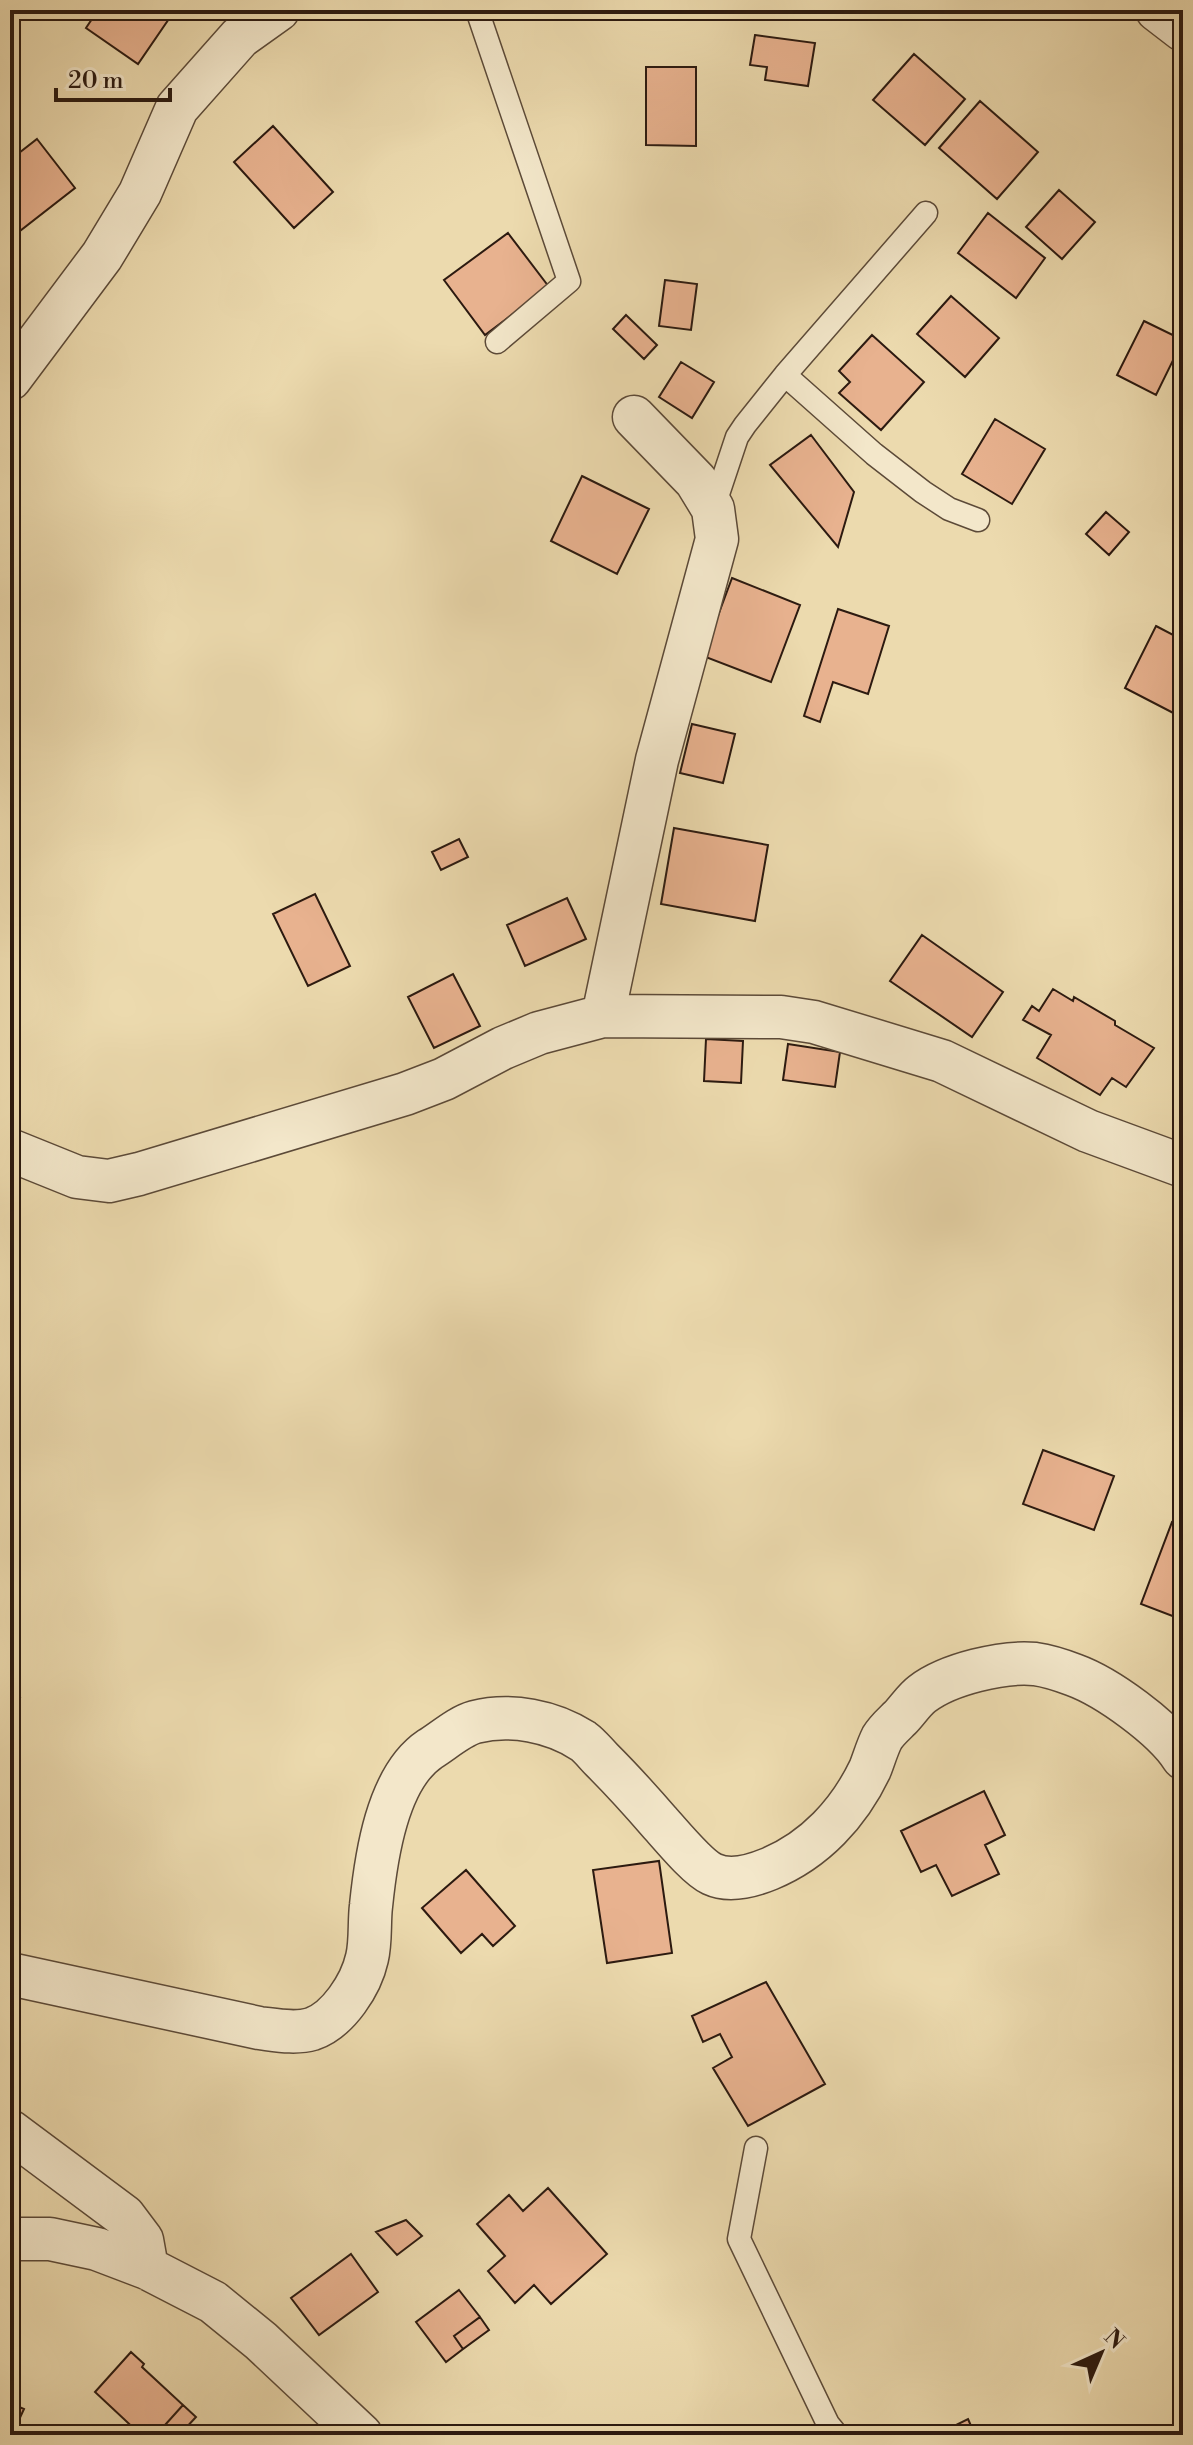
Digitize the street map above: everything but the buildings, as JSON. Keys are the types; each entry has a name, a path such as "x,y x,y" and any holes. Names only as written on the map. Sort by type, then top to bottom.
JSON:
{"street":[{"path":"10,379 102,256 140,193 177,108 240,37 278,10"},
{"path":"1157,10 1183,30"},
{"path":"603,1016 657,760 717,539 713,509 696,481 634,417"},
{"path":"10,1150 77,1177 109,1181 405,1094 444,1079 539,1033 603,1016 781,1017 814,1022 942,1061 1088,1131 1183,1166"},
{"path":"10,1974 259,2028 290,2031 310,2029 325,2022 338,2012 350,1995 367,1959 380,1844 401,1780 425,1752 472,1722 514,1718 544,1723 584,1742 711,1874 739,1878 770,1869 806,1848 840,1819 869,1770 883,1736 922,1694 949,1679 988,1668 1035,1664 1082,1678 1107,1690 1140,1716 1177,1748 1183,1758"},
{"path":"10,2131 124,2216 142,2240 147,2268"},
{"path":"10,2239 50,2239 97,2249 147,2268 213,2302 261,2341 361,2435"}],"lane":[{"path":"477,10 569,281 497,342"},
{"path":"713,509 740,431 926,213"},
{"path":"785,375 874,454 923,492 949,509 978,520"},
{"path":"756,2148 739,2239 828,2424 837,2435"}]}
